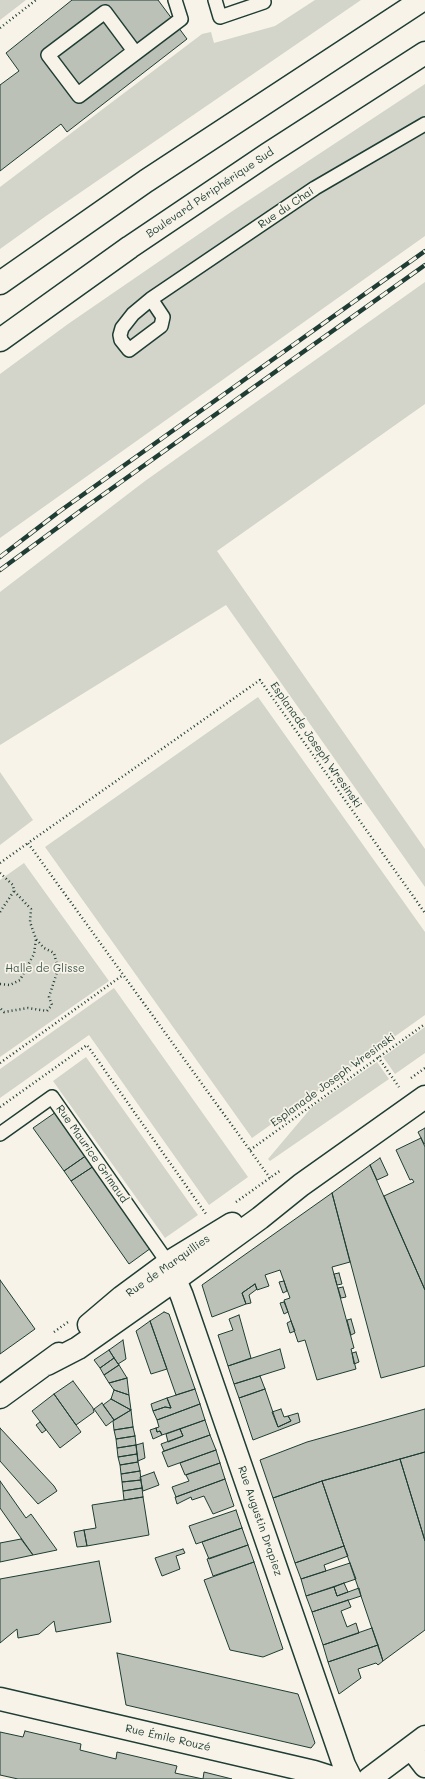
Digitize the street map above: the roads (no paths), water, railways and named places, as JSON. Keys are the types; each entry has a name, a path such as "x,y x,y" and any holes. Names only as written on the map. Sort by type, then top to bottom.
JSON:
{"main road":[{"path":"0,283 146,181 422,0"},
{"name":"Boulevard Périphérique Sud","path":"0,340 130,247 268,154 425,53"},
{"name":"Rue de Marquillies","path":"0,1397 47,1364 78,1348 172,1271 260,1218 301,1185 425,1097"},
{"name":"Rue Augustin Drapiez","path":"172,1271 344,1765 351,1779"},
{"name":"Rue Émile Rouzé","path":"0,1699 314,1772 336,1779"},
{"path":"369,1779 418,1742 425,1766"}],"lane":[{"path":"82,91 134,51 105,12 48,55 79,96 181,19 175,0"},
{"path":"215,0 220,17 264,2 263,0"},
{"name":"Rue du Chai","path":"151,298 315,188 425,124"},
{"name":"Rue Maurice Grimaud","path":"0,1134 52,1097 172,1271"}],"railway":[{"path":"0,557 60,511 425,251"},
{"path":"0,570 425,265"}],"park label":[{"name":"Halle de Glisse","path":"45,969"}]}
